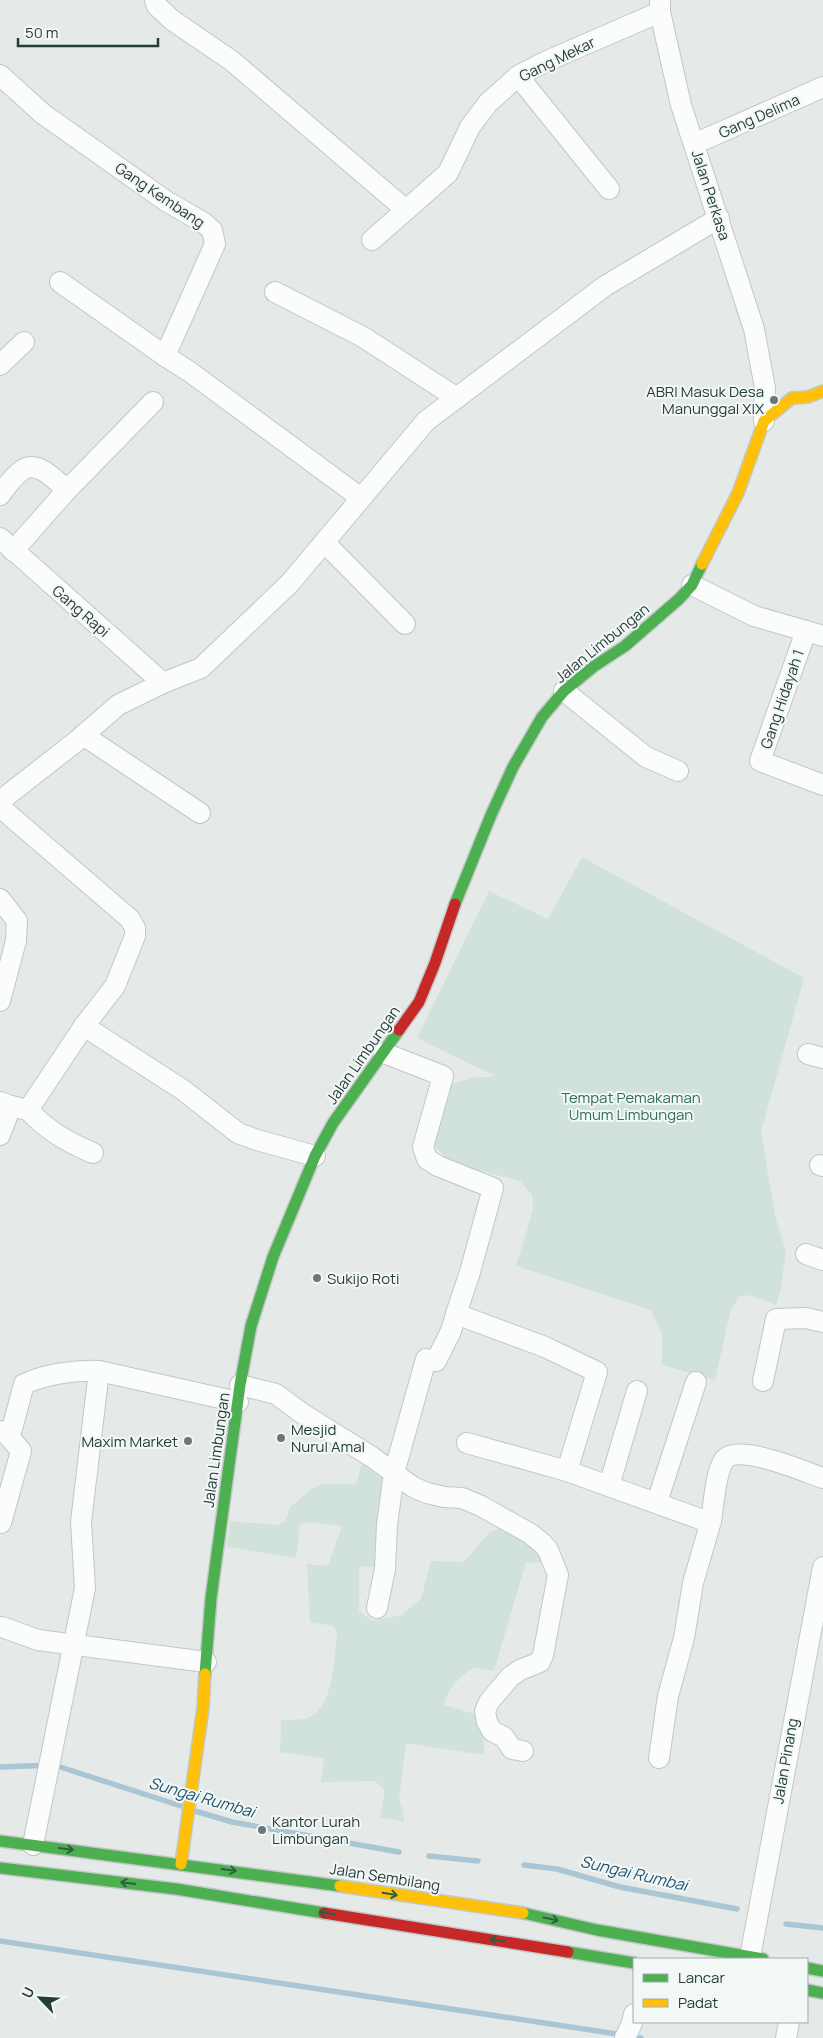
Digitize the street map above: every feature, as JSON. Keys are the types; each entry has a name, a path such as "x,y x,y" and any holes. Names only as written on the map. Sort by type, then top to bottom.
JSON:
{"street":[{"path":"155,0 157,6 172,20 232,61 406,210"},
{"name":"Gang Mekar","path":"372,240 448,173 470,127 488,103 518,76 660,6"},
{"name":"Jalan Perkasa","path":"660,6 682,105 754,329 765,388 764,422"},
{"name":"Gang Kembang","path":"0,75 43,114 166,201 204,223 212,230 215,244 165,356"},
{"path":"518,76 609,189"},
{"name":"Gang Delima","path":"694,144 823,87"},
{"path":"0,801 118,705 163,683 201,668 290,583 426,421 605,286 719,218"},
{"path":"60,282 190,372 361,498"},
{"path":"274,292 363,337 457,398"},
{"path":"0,365 24,342"},
{"path":"765,388 792,398 808,397 823,391"},
{"name":"Jalan Limbungan","path":"181,1864 186,1817 203,1708 211,1598 239,1393 251,1326 262,1288 315,1156 333,1123 419,1002 473,856 513,767 542,716 564,691 593,667 625,646 692,585 738,493 764,422 792,398"},
{"path":"7,545 67,490 153,402"},
{"path":"0,494 21,470 26,468 42,469 67,490"},
{"path":"324,542 404,624"},
{"name":"Gang Rapi","path":"7,545 163,683"},
{"path":"692,585 754,616 814,633"},
{"name":"Gang Hidayah 1","path":"814,633 760,761 823,785"},
{"path":"564,691 646,757 678,771"},
{"path":"83,735 200,813"},
{"path":"0,806 130,920 135,928 135,936 115,986 84,1026 13,1106 0,1135"},
{"path":"0,898 17,921 16,941 0,1000"},
{"path":"84,1026 184,1090 238,1133 315,1156"},
{"path":"377,1608 385,1569 387,1525 394,1473 426,1359 436,1361 451,1331 470,1272 493,1188 438,1166 427,1158 424,1147 443,1076 384,1053"},
{"path":"13,1106 67,1142 93,1153"},
{"path":"456,1314 545,1347 597,1372 567,1471"},
{"path":"763,1381 776,1318 806,1318 823,1322"},
{"path":"1,1523 21,1451 4,1433 12,1428 24,1384 36,1378 84,1370 99,1371 239,1393 276,1394 412,1487 444,1497 462,1498 480,1506 531,1534 548,1550 558,1575 543,1655 540,1662 520,1670 510,1677 489,1702 485,1711 487,1722 492,1731 504,1736 512,1749 522,1751"},
{"path":"33,1845 85,1588 81,1522 99,1371"},
{"path":"657,1502 696,1382"},
{"path":"609,1486 637,1391"},
{"path":"467,1443 567,1471 700,1519 711,1521"},
{"path":"659,1758 668,1696 684,1638 693,1583 711,1521 719,1472 724,1459 734,1453 757,1456 823,1478"},
{"name":"Jalan Pinang","path":"757,1958 796,1706 823,1566"},
{"path":"2,1627 38,1640 206,1662"},
{"name":"Jalan Sembilang","path":"0,1841 181,1864 492,1908 554,1919 597,1930 757,1958"},
{"path":"0,1868 176,1889 633,1963"},
{"path":"808,1968 823,1971"},
{"path":"808,1990 823,1993"},
{"path":"624,2038 633,2019"},
{"path":"786,2038 789,2023"}],"green space":[{"name":"Tempat Pemakaman Umum Limbungan","path":"582,857 804,978 761,1132 775,1216 786,1251 781,1287 776,1305 749,1295 739,1297 731,1309 715,1380 662,1365 662,1334 651,1310 516,1266 533,1210 532,1195 520,1181 458,1165 447,1159 435,1146 434,1125 444,1086 473,1078 495,1076 417,1038 489,891 548,919"},
{"path":"362,1464 378,1477 389,1481 381,1568 359,1566 359,1611 372,1621 402,1615 421,1599 431,1561 464,1562 490,1532 503,1526 533,1540 546,1563 526,1562 494,1671 473,1668 455,1684 448,1693 444,1705 478,1715 483,1731 484,1755 406,1743 399,1801 403,1811 404,1822 380,1817 385,1790 375,1781 321,1782 324,1758 280,1752 281,1720 305,1719 315,1714 322,1706 331,1681 337,1631 333,1626 310,1622 307,1564 328,1566 342,1526 308,1522 300,1524 296,1558 227,1547 230,1521 278,1525 286,1520 290,1507 312,1489 324,1484 356,1484"}],"waterway":[{"name":"Sungai Rumbai","path":"0,1767 54,1765 181,1806"},
{"name":"Sungai Rumbai","path":"195,1811 232,1822 399,1852"},
{"name":"Sungai Rumbai","path":"429,1856 478,1861"},
{"name":"Sungai Rumbai","path":"524,1865 557,1869 620,1887 737,1909"},
{"name":"Sungai Rumbai","path":"786,1924 823,1928"},
{"path":"0,1941 617,2034"}],"traffic: fast":[{"path":"455,904 491,815 513,767 542,717 564,691 593,667 625,646 679,599 692,585 702,564"},
{"path":"205,1674 211,1598 240,1385 251,1326 273,1257 315,1156 333,1123 399,1030"},
{"path":"0,1841 340,1886"},
{"path":"0,1868 176,1889 324,1913"},
{"path":"523,1913 597,1930 757,1958"},
{"path":"568,1952 633,1963"},
{"path":"808,1968 823,1971"},
{"path":"808,1990 823,1993"}],"traffic: slow":[{"path":"702,564 738,493 764,421 792,398 808,397 823,391"},
{"path":"181,1864 203,1708 205,1674"},
{"path":"340,1886 523,1913"}],"traffic: jam":[{"path":"399,1030 419,1002 435,963 455,904"},
{"path":"324,1913 568,1952"}],"place":[{"name":"ABRI Masuk Desa Manunggal XIX","path":"774,400"},
{"name":"Sukijo Roti","path":"317,1278"},
{"name":"Mesjid Nurul Amal","path":"281,1438"},
{"name":"Maxim Market","path":"188,1441"},
{"name":"Kantor Lurah Limbungan","path":"262,1830"}]}
